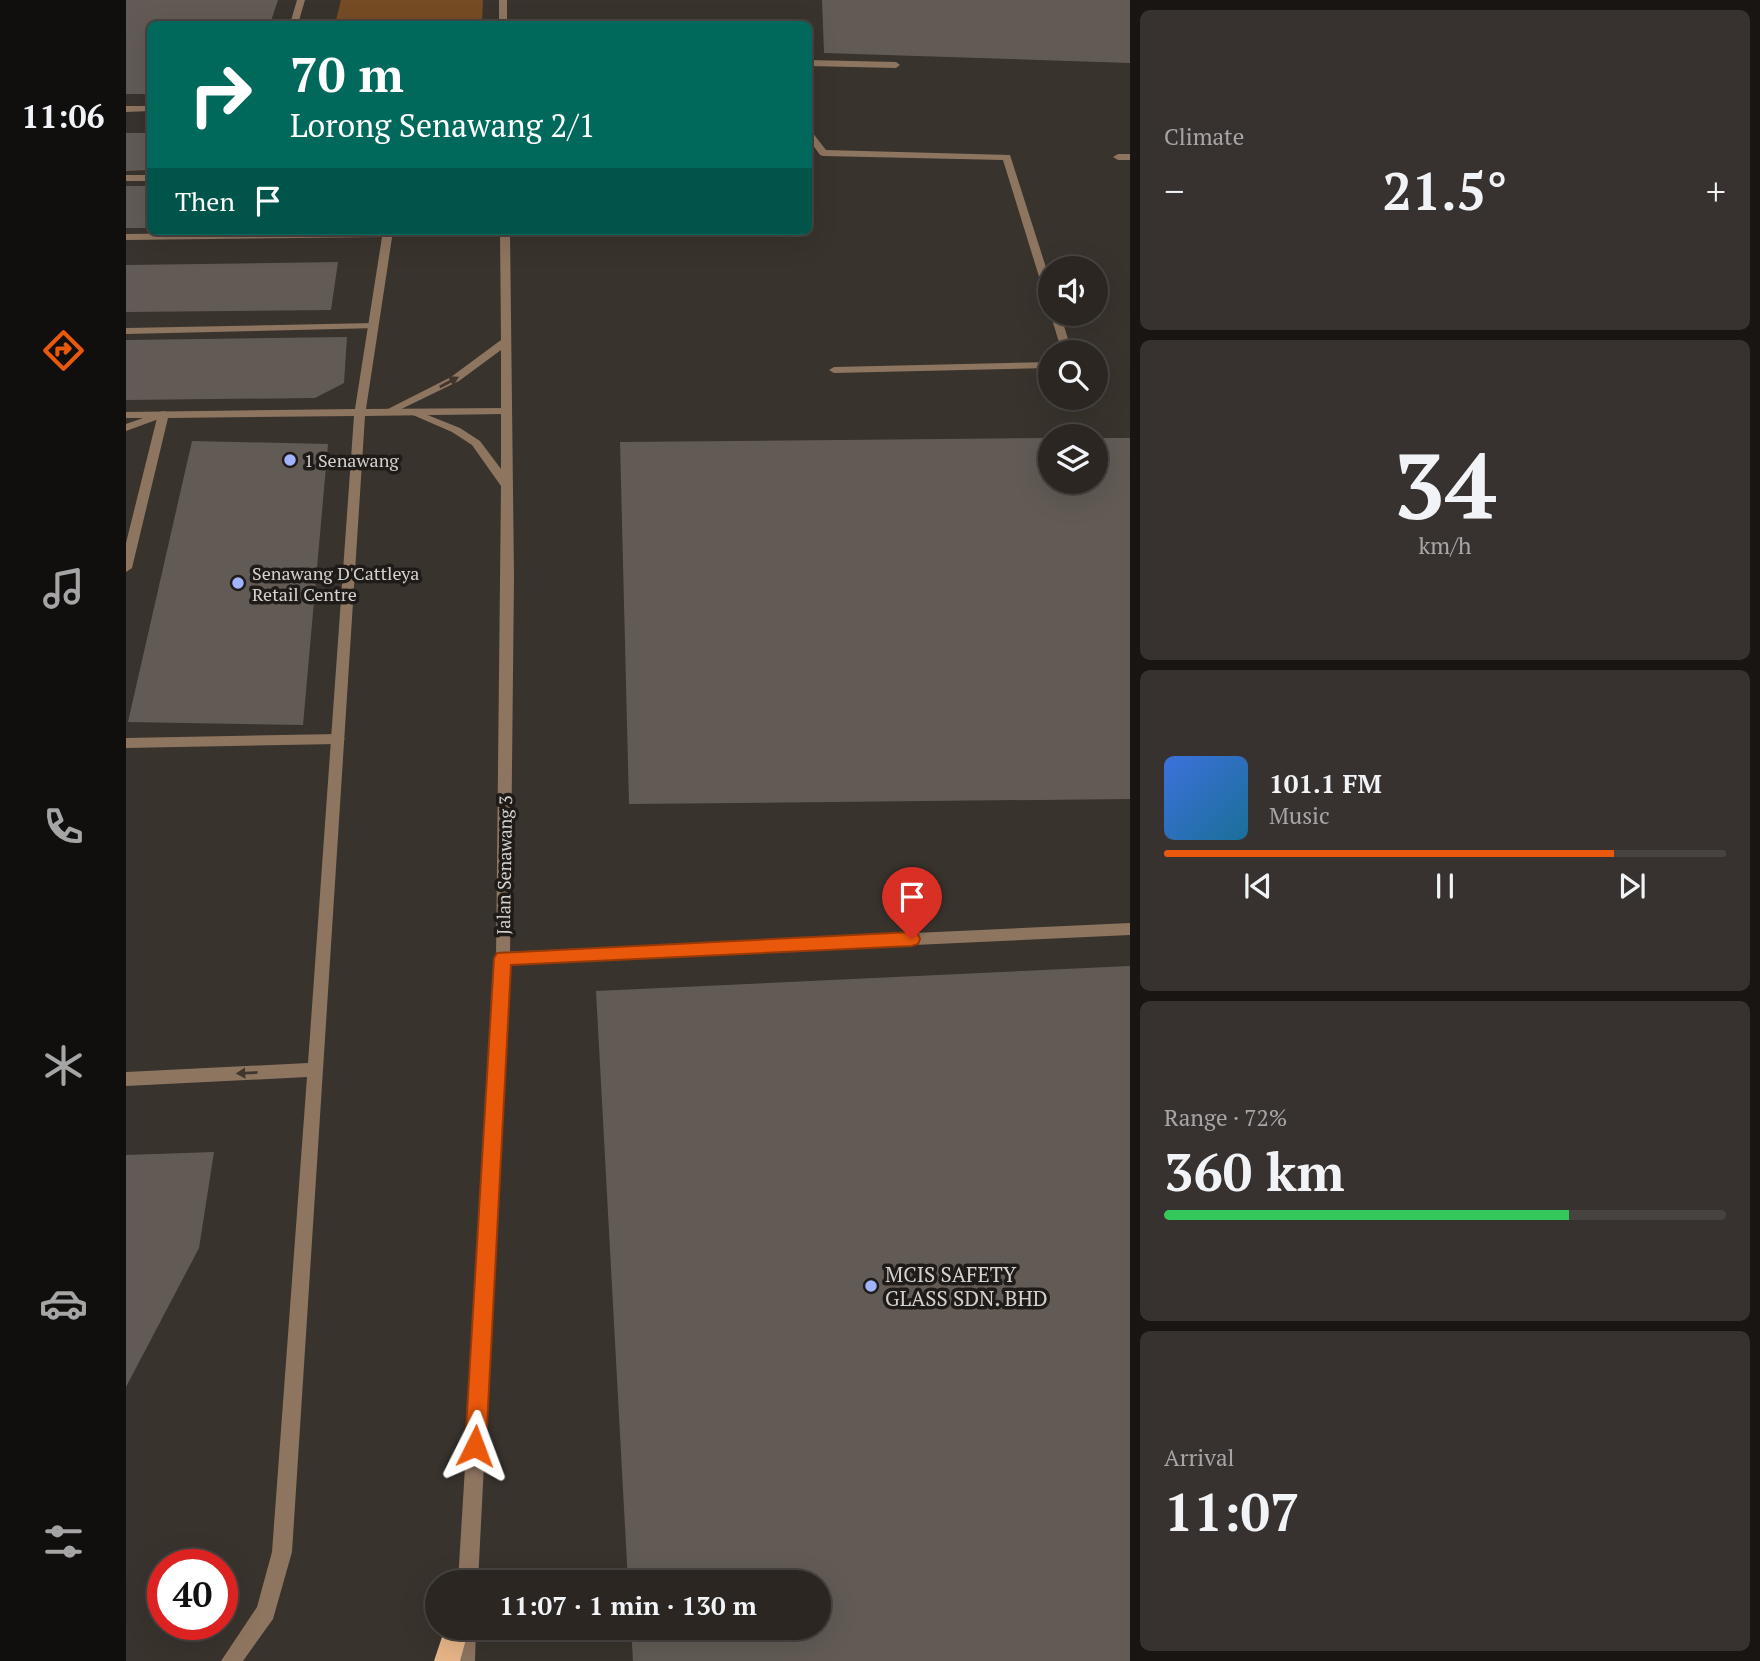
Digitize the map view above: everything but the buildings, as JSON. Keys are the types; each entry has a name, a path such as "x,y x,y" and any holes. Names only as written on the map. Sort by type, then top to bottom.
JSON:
{"main road":[{"path":"447,1661 453,1640"}],"street":[{"path":"295,21 301,0"},
{"path":"503,0 503,21"},
{"path":"812,63 895,65"},
{"path":"126,109 147,109"},
{"path":"812,136 823,153 1007,157 1038,257"},
{"path":"1118,157 1130,158"},
{"path":"126,178 147,178"},
{"path":"126,237 231,235"},
{"path":"231,1661 266,1612 282,1552 360,412 388,235"},
{"name":"Jalan Senawang 3","path":"469,1570 503,958 508,577 505,235"},
{"path":"126,331 374,326"},
{"path":"387,412 455,379 506,341"},
{"path":"834,370 1038,366"},
{"path":"126,415 505,411"},
{"path":"411,412 456,430 476,443 506,485"},
{"path":"126,428 163,414"},
{"path":"126,568 163,414"},
{"path":"126,743 338,739"},
{"path":"503,958 1130,929"},
{"path":"126,1079 315,1070"},
{"path":"465,1661 466,1640"}],"shaded area":[{"path":"341,0 483,0 482,21 336,21"}],"place":[{"name":"1 Senawang","path":"290,460"},
{"name":"Senawang D'Cattleya Retail Centre","path":"238,583"},
{"name":"MCIS SAFETY GLASS SDN. BHD","path":"871,1286"}],"route":[{"path":"475,1446 503,958 912,939"}]}
